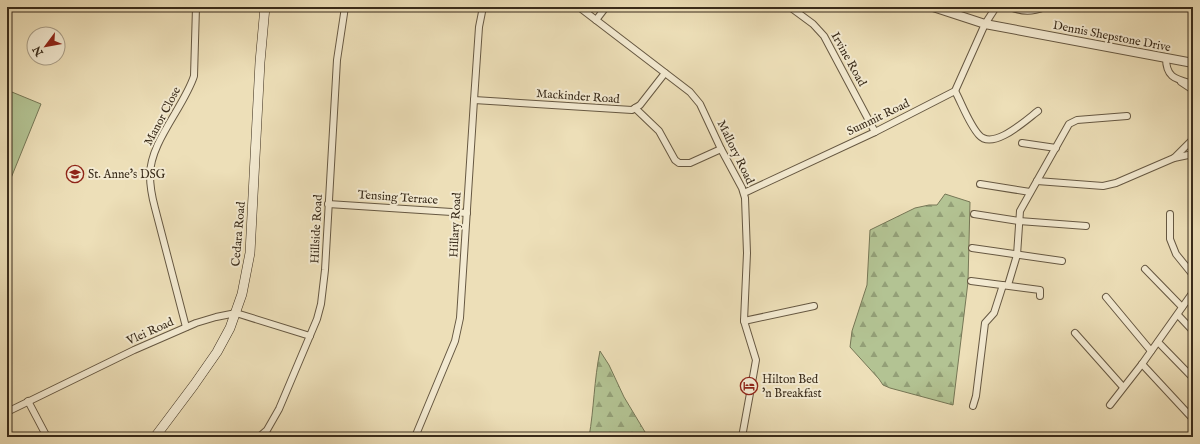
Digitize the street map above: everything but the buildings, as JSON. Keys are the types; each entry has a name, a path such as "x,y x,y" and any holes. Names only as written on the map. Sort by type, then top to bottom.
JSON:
{"main road":[{"name":"Cedara Road","path":"155,437 217,352 230,328 245,283 250,253 260,55 265,7"}],"street":[{"name":"Manor Close","path":"186,328 150,189 150,173 155,151 194,76 196,7"},
{"name":"Hillside Road","path":"259,437 267,430 280,409 317,319 322,296 325,270 336,60 345,7"},
{"name":"Hillary Road","path":"416,437 445,369 458,330 462,301 479,27 483,7"},
{"name":"Mallory Road","path":"579,7 690,92 700,104 744,193 747,254 744,321 756,360 742,437"},
{"path":"596,20 606,7"},
{"name":"Irvine Road","path":"790,7 813,24 824,36 875,132"},
{"name":"Dennis Shepstone Drive","path":"934,7 985,24 1193,63"},
{"path":"996,7 985,24 955,91 975,130 980,136 987,140 1004,135 1038,111"},
{"path":"1010,7 1020,11 1029,12 1044,7"},
{"path":"1166,58 1167,70 1171,76 1193,90"},
{"name":"Mackinder Road","path":"474,100 632,110 644,100 665,73"},
{"path":"1174,78 1193,84"},
{"name":"Summit Road","path":"744,193 875,132 955,91"},
{"path":"635,108 659,131 675,160 679,163 690,163 721,148"},
{"path":"973,406 976,396 985,322 994,313 1017,255 1020,211 1030,192 1072,121 1127,116"},
{"path":"1174,158 1192,142"},
{"path":"1022,143 1056,148"},
{"path":"1037,181 1103,186 1116,183 1174,158 1193,154"},
{"path":"980,184 1030,192"},
{"name":"Tensing Terrace","path":"328,204 467,213"},
{"path":"974,214 1019,221 1086,226"},
{"path":"1170,214 1170,239 1176,254 1193,275"},
{"path":"972,248 1062,261"},
{"path":"1145,268 1182,307"},
{"path":"971,281 1040,290 1040,296"},
{"path":"1110,405 1178,315 1193,292"},
{"path":"1106,297 1151,351"},
{"path":"744,321 814,306"},
{"name":"Vlei Road","path":"7,412 134,350 205,320 236,313 310,336"},
{"path":"1178,315 1193,331"},
{"path":"1075,333 1123,388"},
{"path":"1158,342 1193,378"},
{"path":"1142,364 1193,419"},
{"path":"28,401 47,437"}],"green space":[{"path":"7,90 41,104 9,183 7,182"},
{"path":"945,194 970,202 968,282 953,405 883,385 850,347 852,331 867,285 870,230 915,208 937,205"},
{"path":"600,351 609,365 624,397 648,437 589,437"}],"place":[{"name":"St. Anne's DSG","path":"75,174"},
{"name":"Hilton Bed 'n Breakfast","path":"749,386"}]}
